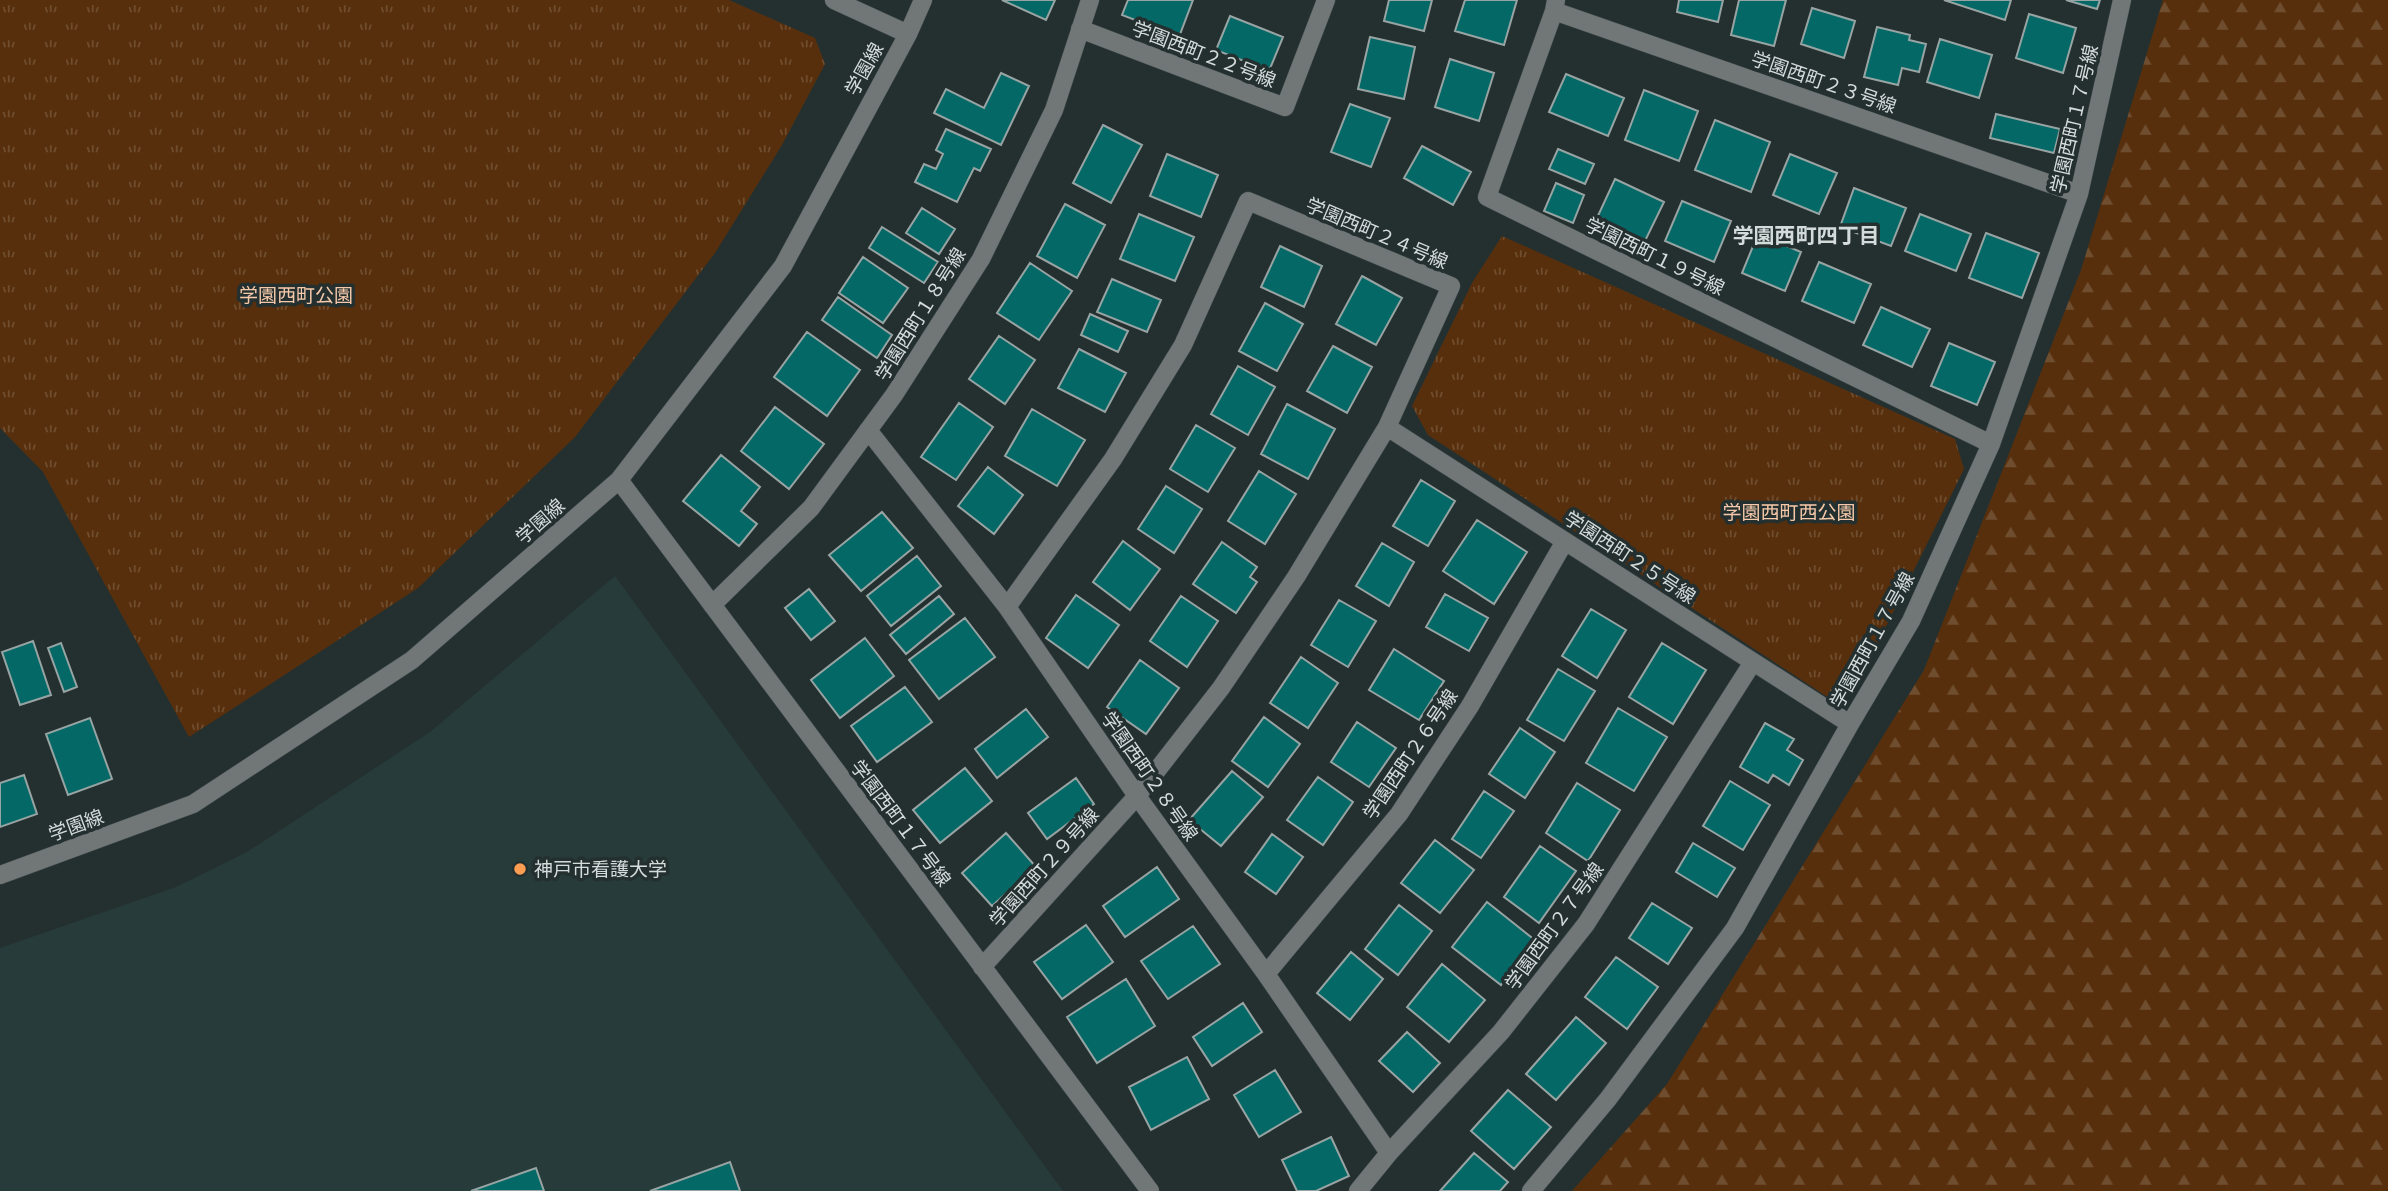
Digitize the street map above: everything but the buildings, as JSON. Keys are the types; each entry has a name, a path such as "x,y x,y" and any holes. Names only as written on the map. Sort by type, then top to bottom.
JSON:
{"street":[{"path":"834,0 908,34"},
{"name":"学園線","path":"0,875 193,804 412,660 619,480 783,266 908,34 923,0"},
{"name":"学園西町１８号線","path":"712,605 811,508 894,395 981,258 1054,110 1090,0"},
{"name":"学園西町２２号線","path":"1080,29 1285,107 1326,0"},
{"name":"学園西町１７号線","path":"1531,1191 1608,1100 1735,928 1850,724 1912,621 1991,444 2079,194 2122,0"},
{"name":"学園西町２３号線","path":"1555,5 2079,194"},
{"name":"学園西町１９号線","path":"1555,5 1487,197 1991,444"},
{"name":"学園西町２４号線","path":"1007,607 1113,459 1183,345 1248,201 1451,286 1387,427 1296,577 1221,688 1137,796"},
{"name":"学園西町２５号線","path":"1387,427 1850,724"},
{"name":"学園西町２８号線","path":"868,430 1007,607 1389,1153"},
{"name":"学園西町１７号線","path":"619,480 1150,1191"},
{"name":"学園西町２６号線","path":"1266,974 1399,814 1470,706 1565,541"},
{"name":"学園西町２７号線","path":"1358,1191 1389,1153 1501,1032 1586,924 1753,662"},
{"name":"学園西町２９号線","path":"982,967 1137,796"}],"shaded area":[{"name":"神戸市看護大学","path":"615,576 1063,1191 0,1191 0,948 176,887 247,852 430,732"}],"green space":[{"name":"学園西町公園","path":"0,0 729,0 815,38 825,64 782,145 715,253 575,437 418,588 189,737 43,472 0,428"},
{"path":"2163,0 2388,0 2388,1191 1572,1191 1667,1084 1924,670 2081,270"},
{"name":"学園西町西公園","path":"1502,236 1955,439 1964,469 1856,687 1829,698 1428,435 1412,406 1472,283"}],"place":[{"name":"神戸市看護大学","path":"520,869"}],"district":[{"name":"学園西町四丁目","path":"1806,236"}]}
